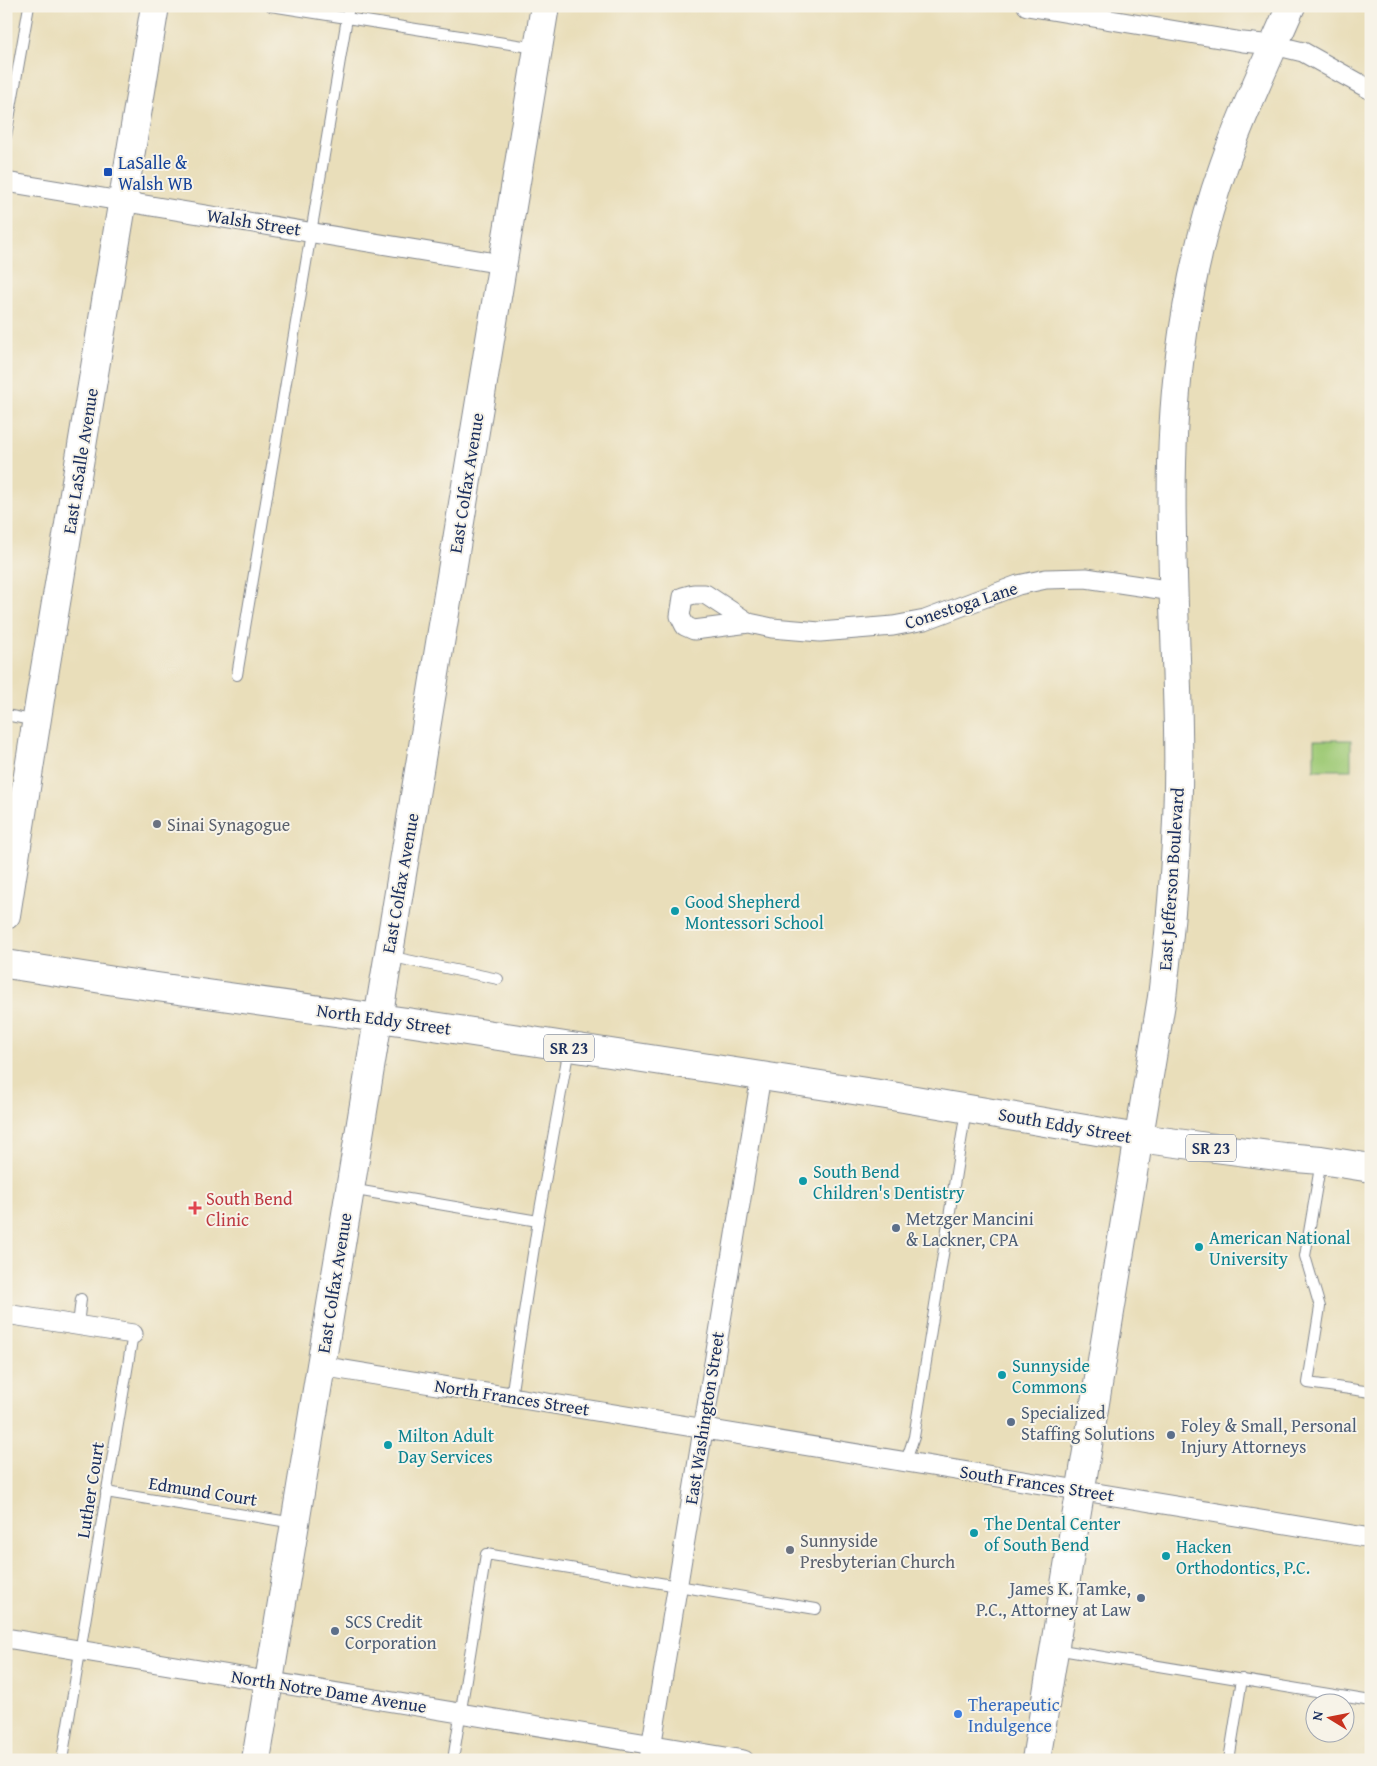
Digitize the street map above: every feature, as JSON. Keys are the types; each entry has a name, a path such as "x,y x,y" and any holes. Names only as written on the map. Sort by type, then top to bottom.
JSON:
{"main road":[{"name":"East LaSalle Avenue","path":"6,915 155,6"},
{"name":"East Colfax Avenue","path":"256,1760 545,6"},
{"name":"East Jefferson Boulevard","path":"1036,1760 1162,997 1172,909 1177,811 1178,730 1170,517 1172,456 1179,363 1188,303 1199,250 1224,165 1291,6"},
{"name":"North Eddy Street","path":"6,964 130,984 377,1017 761,1076"},
{"name":"South Eddy Street","path":"761,1076 967,1108 1138,1138 1321,1160 1371,1168"}],"street":[{"path":"1026,6 1243,42 1274,45 1303,52 1371,90"},
{"name":"Walsh Street","path":"6,182 502,264"},
{"name":"Conestoga Lane","path":"749,623 772,628 820,632 893,626 925,620 1018,585 1046,579 1086,578 1173,591"},
{"name":"East Washington Street","path":"650,1752 761,1076"},
{"path":"6,1314 132,1334"},
{"name":"North Frances Street","path":"321,1366 702,1427"},
{"name":"South Frances Street","path":"702,1427 1371,1538"},
{"name":"North Notre Dame Avenue","path":"6,1638 461,1712 650,1752 744,1760"}],"lane":[{"path":"6,136 29,6"},
{"path":"271,6 538,48"},
{"path":"237,675 348,6"},
{"path":"6,715 37,721"},
{"path":"387,956 498,979"},
{"path":"511,1397 538,1221 569,1048"},
{"path":"906,1461 914,1437 967,1108"},
{"path":"1321,1160 1305,1256 1320,1307 1308,1383 1371,1392"},
{"path":"349,1189 538,1221"},
{"path":"78,1325 81,1299"},
{"name":"Luther Court","path":"62,1760 132,1334"},
{"name":"Edmund Court","path":"106,1492 295,1523"},
{"path":"453,1760 486,1554 816,1609"},
{"path":"1054,1649 1371,1701"},
{"path":"1229,1760 1242,1679"}],"green space":[{"path":"1314,740 1351,740 1351,770 1314,770"}],"place":[{"name":"LaSalle & Walsh WB","path":"108,172"},
{"name":"Sinai Synagogue","path":"157,824"},
{"name":"Good Shepherd Montessori School","path":"675,911"},
{"name":"South Bend Children's Dentistry","path":"803,1181"},
{"name":"South Bend Clinic","path":"195,1208"},
{"name":"Metzger Mancini & Lackner, CPA","path":"896,1228"},
{"name":"American National University","path":"1199,1247"},
{"name":"Sunnyside Commons","path":"1002,1375"},
{"name":"Specialized Staffing Solutions","path":"1011,1422"},
{"name":"Foley & Small, Personal Injury Attorneys","path":"1171,1435"},
{"name":"Milton Adult Day Services","path":"388,1445"},
{"name":"The Dental Center of South Bend","path":"974,1533"},
{"name":"Sunnyside Presbyterian Church","path":"790,1550"},
{"name":"Hacken Orthodontics, P.C.","path":"1166,1556"},
{"name":"James K. Tamke, P.C., Attorney at Law","path":"1141,1598"},
{"name":"SCS Credit Corporation","path":"335,1631"},
{"name":"Therapeutic Indulgence","path":"958,1714"}]}
